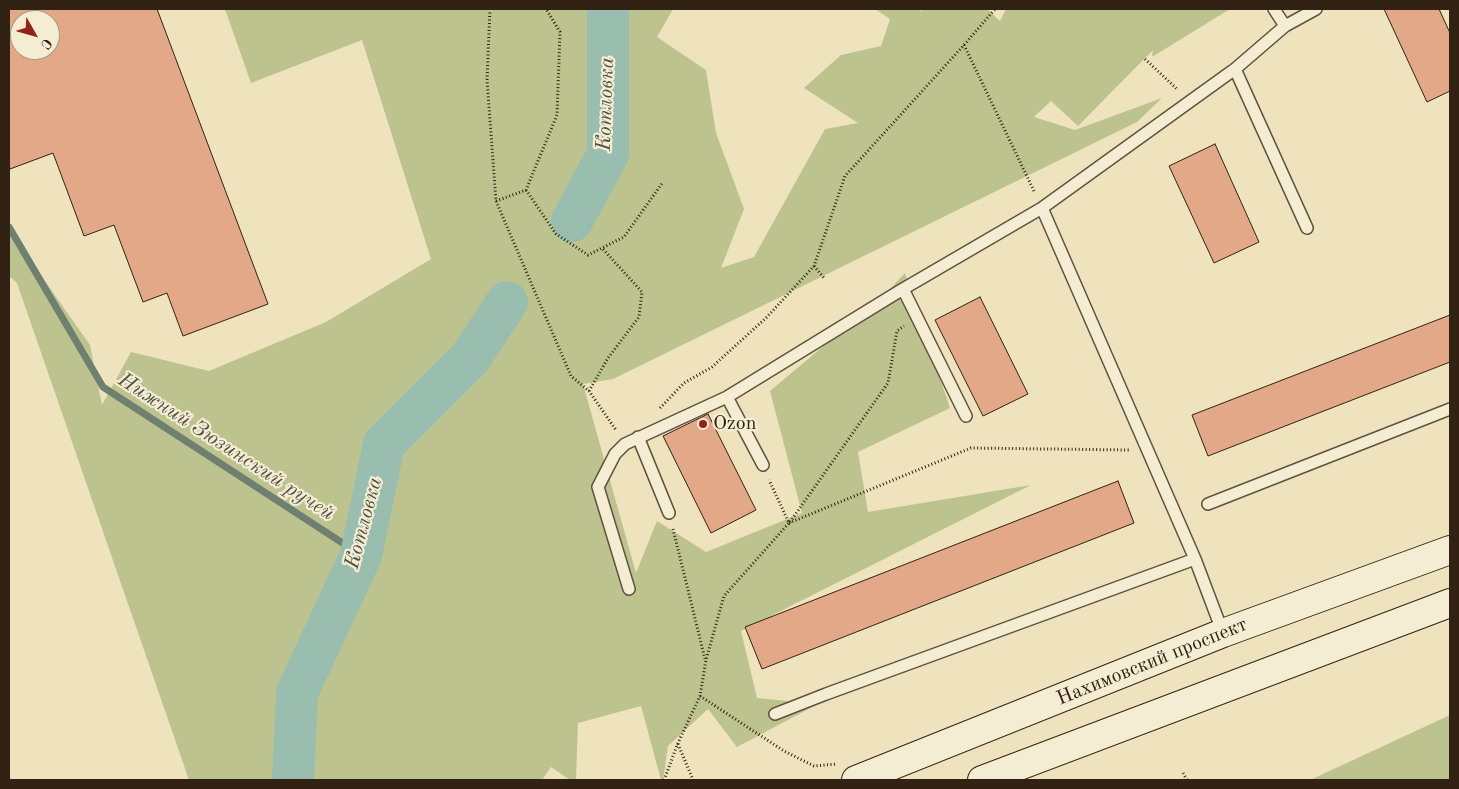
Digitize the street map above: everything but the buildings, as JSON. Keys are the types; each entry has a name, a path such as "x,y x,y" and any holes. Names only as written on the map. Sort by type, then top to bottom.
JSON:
{"main road":[{"name":"Нахимовский проспект","path":"848,772 1450,550"},
{"path":"982,780 1450,603"}],"lane":[{"path":"1274,9 1286,26"},
{"path":"629,589 598,487 615,454 625,444 727,397 903,289 1042,208 1235,69 1286,26 1316,9"},
{"path":"1235,69 1307,228"},
{"path":"1042,208 1195,559 1223,633"},
{"path":"903,289 966,416"},
{"path":"727,397 763,466"},
{"path":"1208,504 1450,409"},
{"path":"638,437 669,513"},
{"path":"775,714 1195,559"}],"path":[{"path":"490,9 487,80 496,201 571,376 589,391 625,444"},
{"path":"496,201 526,190 557,115 560,32 546,9"},
{"path":"658,410 684,383 712,367 767,317 814,266 845,176 964,46 995,9"},
{"path":"964,46 1042,208"},
{"path":"1144,59 1189,101"},
{"path":"526,190 556,234 588,255 624,237 663,182"},
{"path":"589,391 608,358 639,317 642,292 602,248"},
{"path":"814,266 824,278"},
{"path":"664,780 678,743 700,696 706,660 724,596 789,523 888,383 897,331 917,317"},
{"path":"789,523 971,448 1148,451"},
{"path":"763,466 789,523"},
{"path":"669,513 706,660"},
{"path":"700,696 784,751 814,766 848,772"},
{"path":"678,743 694,780"},
{"path":"1183,773 1186,780"}],"green space":[{"path":"225,9 673,9 657,37 706,70 716,133 744,209 721,268 754,257 825,129 858,123 804,88 841,55 881,46 890,19 875,9 921,9 920,12 923,9 987,9 1000,21 1006,9 1230,9 1152,57 1153,50 1078,126 1051,101 1034,117 1075,130 1162,98 1137,122 613,379 583,384 636,573 657,521 706,552 802,513 770,391 826,344 854,327 905,273 950,408 858,452 868,512 1031,485 741,631 757,698 818,704 737,747 708,709 668,746 663,780 661,780 641,706 578,723 576,780 570,780 551,767 542,780 189,780 17,283 9,276 9,230 90,345 102,405 131,352 209,371 326,322 431,259 362,40 251,83"},
{"path":"1450,715 1450,780 1310,780"}],"waterway":[{"name":"Котловка","path":"572,221 608,154 608,9"},
{"name":"Нижний Зюзинский ручей","path":"9,227 103,387 361,555"},
{"name":"Котловка","path":"293,780 297,693 361,555 384,444 470,358 507,302"}],"place":[{"name":"Ozon","path":"703,424"}]}
